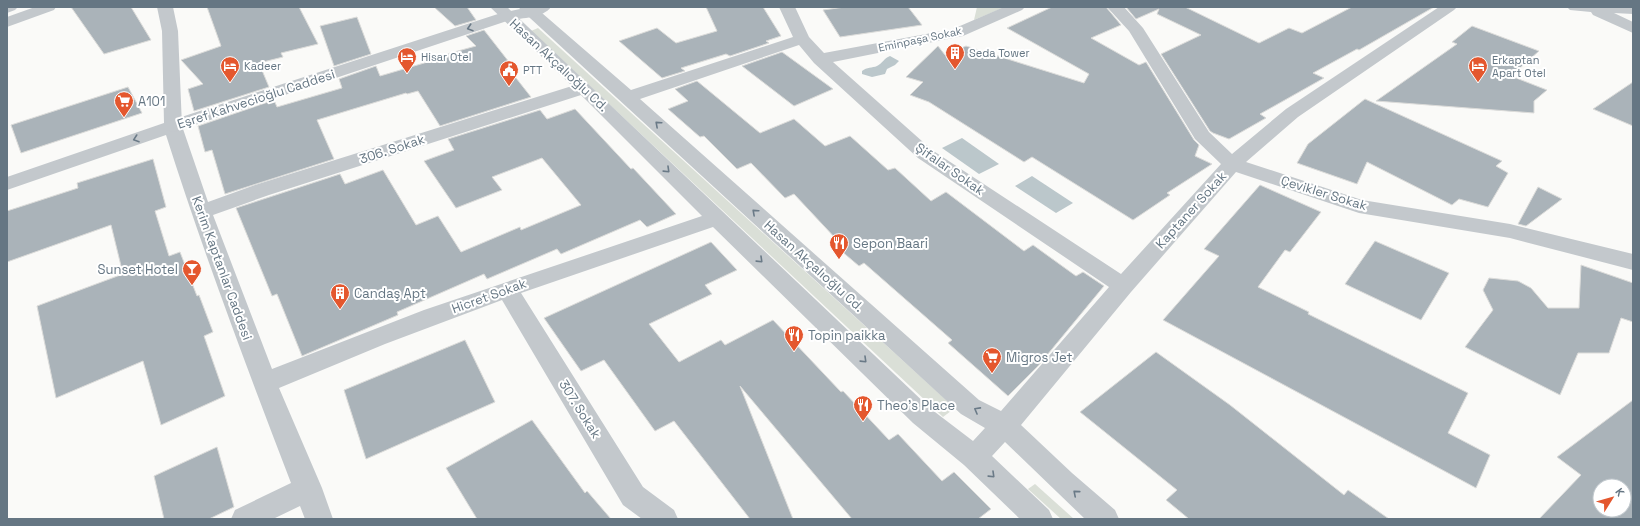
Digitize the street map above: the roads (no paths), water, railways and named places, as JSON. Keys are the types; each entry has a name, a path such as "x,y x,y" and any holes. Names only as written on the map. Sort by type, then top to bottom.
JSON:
{"street":[{"path":"7,22 49,7"},
{"name":"Kerim Kaptanlar Caddesi","path":"165,7 170,31 173,126 201,212 265,383 308,488 319,519"},
{"name":"Şifalar Sokak","path":"789,7 802,39 820,59 925,154 1123,286"},
{"name":"Eminpaşa Sokak","path":"820,59 957,32 1017,7"},
{"name":"Çevikler Sokak","path":"1115,7 1135,28 1202,135 1232,164 1359,206 1510,231 1633,262"},
{"name":"Kaptaner Sokak","path":"974,457 1005,426 1123,286 1232,164 1292,113 1449,7"},
{"path":"1575,7 1633,9"},
{"path":"1591,8 1633,28"},
{"name":"Eşref Kahvecioğlu Caddesi","path":"7,184 173,126 521,9"},
{"name":"Hasan Akçalıoğlu Cd.","path":"521,9 584,88 922,416 974,457 1039,519"},
{"name":"Hasan Akçalıoğlu Cd.","path":"521,9 628,97 970,407 1005,426 1062,481 1105,519"},
{"path":"628,97 802,39"},
{"name":"306. Sokak","path":"201,212 262,190 584,88"},
{"name":"Hicret Sokak","path":"265,383 342,351 507,290 717,218"},
{"name":"307. Sokak","path":"507,290 634,496 664,519"},
{"path":"245,519 308,488"}],"place":[{"name":"Seda Tower","path":"955,70"},
{"name":"Hisar Otel","path":"407,74"},
{"name":"Kadeer","path":"230,83"},
{"name":"Erkaptan Apart Otel","path":"1478,83"},
{"name":"PTT","path":"509,87"},
{"name":"A101","path":"124,118"},
{"name":"Sepon Baari","path":"839,260"},
{"name":"Sunset Hotel","path":"192,286"},
{"name":"Candaş Apt","path":"340,310"},
{"name":"Topin paikka","path":"794,352"},
{"name":"Migros Jet","path":"992,374"},
{"name":"Theo’s Place","path":"863,422"}]}
